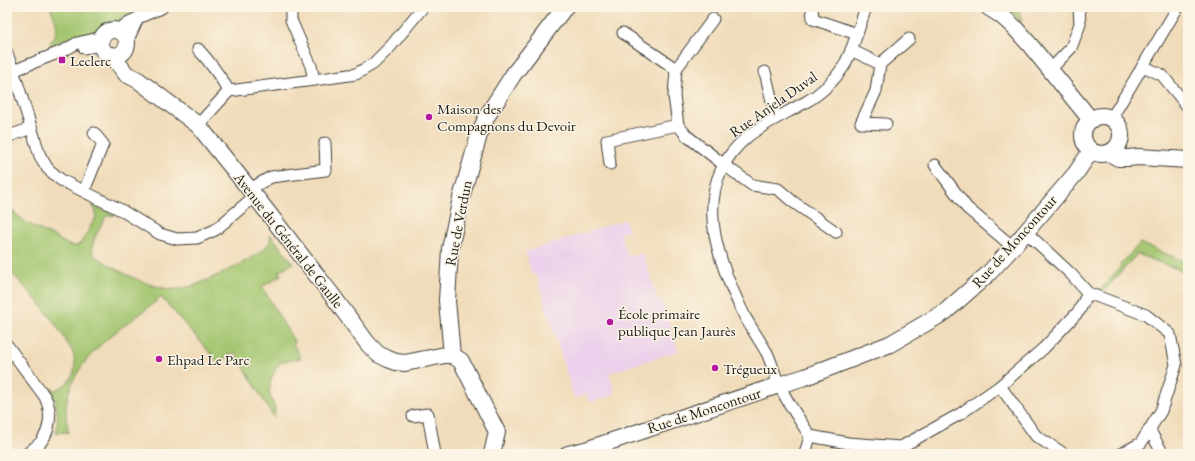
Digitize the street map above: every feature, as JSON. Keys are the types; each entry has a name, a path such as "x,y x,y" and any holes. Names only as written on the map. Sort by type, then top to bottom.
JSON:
{"street":[{"path":"10,72 65,50 77,43 113,44 138,18 163,7"},
{"path":"198,125 228,91 356,74 374,64 423,7"},
{"name":"Rue de Verdun","path":"452,355 447,301 450,249 461,198 479,135 487,116 513,75 565,7"},
{"path":"812,7 813,19 857,34"},
{"name":"Rue Anjela Duval","path":"810,436 779,385 767,354 746,318 724,268 713,230 712,215 715,185 723,164 731,152 748,136 776,118 806,102 826,87 844,66 866,7"},
{"path":"988,7 1002,16 1014,27 1091,120"},
{"path":"1050,70 1071,48 1080,24 1079,7"},
{"path":"1111,119 1178,7"},
{"path":"291,8 291,20 312,66 314,80"},
{"path":"713,19 676,69 674,96 678,125 687,136 752,185 778,189 792,201 836,232"},
{"path":"623,33 676,69"},
{"path":"886,124 861,123 876,91 880,64 909,39"},
{"name":"Avenue du Général de Gaulle","path":"113,44 126,74 138,80 198,125 253,193 368,344 378,354 392,360 406,363 452,355"},
{"path":"198,49 208,59 228,91"},
{"path":"851,50 880,64"},
{"path":"7,53 10,72 40,156 48,169 61,180 121,210 160,234 177,239 197,238 214,230 253,193 256,185 271,177 326,170 325,143"},
{"path":"1143,66 1162,75 1188,107"},
{"path":"765,72 776,118"},
{"path":"1101,117 1111,119 1116,123 1121,133 1120,139 1114,149 1103,154 1091,150 1084,141 1083,136 1087,124 1091,120 1101,117"},
{"path":"610,164 606,140 678,125"},
{"path":"7,137 31,128"},
{"path":"84,191 103,144 94,133"},
{"path":"1114,149 1118,158 1139,157 1188,160"},
{"name":"Rue de Moncontour","path":"568,454 585,450 805,377 890,344 945,312 988,274 1076,173 1091,150"},
{"path":"935,165 967,208 1013,247"},
{"path":"1026,232 1071,274 1088,294 1146,315 1170,334 1176,365 1161,411 1141,443 1121,454"},
{"path":"805,454 810,436 903,451 1000,386 1044,348 1079,311 1088,294"},
{"path":"7,345 48,404 50,419 47,432 41,442 27,454"},
{"path":"452,355 461,361 497,432 492,454"},
{"path":"1000,386 1036,436 1064,454"},
{"path":"413,416 428,414 435,454"},
{"path":"1149,429 1163,454"}],"shaded area":[{"name":"École primaire publique Jean Jaurès","path":"625,220 629,230 620,233 628,257 643,253 658,301 662,300 678,351 609,373 615,393 613,395 592,402 588,400 587,394 574,398 536,274 532,275 525,252"}],"green space":[{"path":"50,7 144,7 118,23 113,22 93,33 71,37 51,46 50,43 55,34 56,25"},
{"path":"1004,7 1018,7 1022,22"},
{"path":"7,204 16,215 28,223 72,246 76,246 81,243 96,217 96,211 92,205 115,215 107,216 105,218 92,246 94,255 110,266 129,276 158,287 168,289 192,286 221,274 246,261 265,248 270,242 270,234 293,263 279,271 281,275 262,287 295,343 293,344 301,358 282,362 276,368 271,379 269,393 275,409 274,418 235,352 218,362 161,297 104,342 81,368 73,382 68,398 66,415 69,433 56,433 57,410 51,388 55,390 60,388 71,378 75,368 74,356 49,315 7,269"},
{"path":"1140,243 1188,263 1188,275 1177,269 1137,254 1103,292 1100,290 1121,266 1120,265"}],"place":[{"name":"Leclerc","path":"62,60"},
{"name":"Maison des Compagnons du Devoir","path":"429,117"},
{"name":"École primaire publique Jean Jaurès","path":"610,322"},
{"name":"Ehpad Le Parc","path":"159,359"},
{"name":"Trégueux","path":"715,368"}]}
